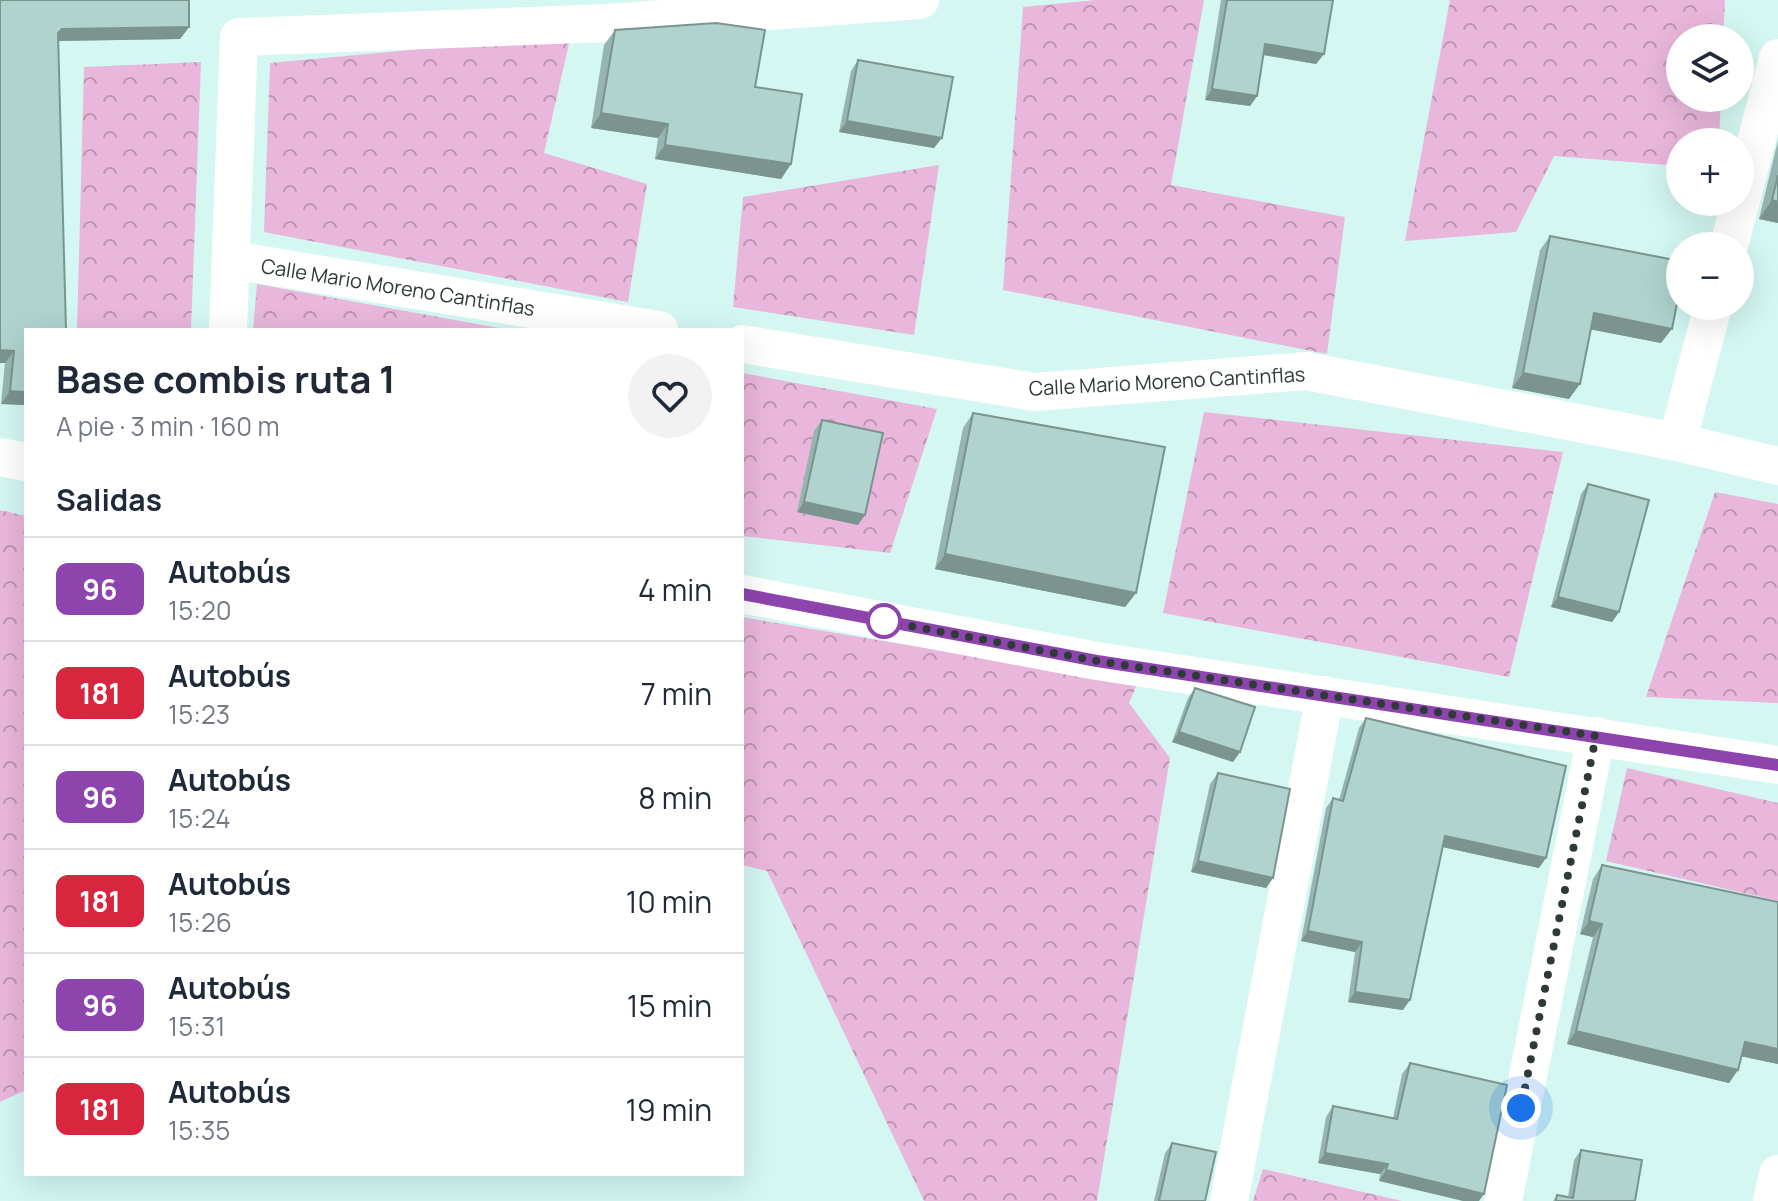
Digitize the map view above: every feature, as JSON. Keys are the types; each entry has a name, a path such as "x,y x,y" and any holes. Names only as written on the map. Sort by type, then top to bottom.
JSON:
{"street":[{"path":"228,328 239,37 608,23 920,0"},
{"path":"1733,232 1778,58"},
{"name":"Calle Mario Moreno Cantinflas","path":"232,260 647,328"},
{"path":"1677,442 1709,320"},
{"name":"Calle Mario Moreno Cantinflas","path":"744,344 1035,392 1306,371 1677,442 1778,466"},
{"path":"0,457 24,462"},
{"path":"744,594 1097,661 1778,765"},
{"path":"1229,1201 1325,695"},
{"path":"1503,1201 1596,736"},
{"path":"1772,1201 1778,1174"}],"green space":[{"path":"1096,0 1204,0 1171,185 1345,217 1327,354 1003,290 1023,7"},
{"path":"1450,0 1725,0 1724,24 1666,24 1666,112 1720,112 1720,128 1666,128 1666,165 1554,156 1516,232 1405,241"},
{"path":"571,35 544,153 647,184 628,302 264,232 270,63"},
{"path":"201,62 191,328 77,328 84,67"},
{"path":"939,165 914,335 733,307 743,197"},
{"path":"257,284 499,328 253,328"},
{"path":"744,373 937,409 890,553 744,536"},
{"path":"1204,412 1563,452 1509,677 1163,613"},
{"path":"1715,492 1778,504 1778,703 1646,697"},
{"path":"0,510 24,516 24,1091 0,1102"},
{"path":"744,617 1137,684 1129,703 1170,758 1097,1201 924,1201 767,871 744,865"},
{"path":"1627,768 1778,803 1778,901 1606,861"},
{"path":"1263,1169 1402,1201 1253,1201"}],"building":[{"path":"0,0 189,0 189,27 62,29 58,33 66,328 24,328 24,392 10,391 14,351 0,350"},
{"path":"1227,0 1333,0 1324,54 1265,44 1257,96 1212,89"},
{"path":"716,23 765,30 755,87 802,94 791,164 665,145 668,124 601,113 615,30"},
{"path":"858,60 953,77 942,138 847,121"},
{"path":"1778,175 1778,202 1772,200"},
{"path":"1550,236 1666,258 1666,320 1674,320 1672,329 1594,313 1580,384 1523,373"},
{"path":"973,413 1165,447 1136,593 945,554"},
{"path":"822,420 883,433 865,515 804,502"},
{"path":"1588,484 1649,500 1619,612 1558,597"},
{"path":"1195,688 1255,707 1240,752 1179,732"},
{"path":"1366,718 1566,766 1546,858 1445,836 1410,1000 1355,992 1362,942 1308,931 1333,798 1343,801"},
{"path":"1218,773 1290,789 1273,878 1198,861"},
{"path":"1602,865 1778,902 1778,1049 1745,1042 1738,1070 1576,1031 1602,924 1589,921"},
{"path":"1410,1063 1507,1085 1484,1194 1386,1170 1388,1164 1325,1153 1333,1106 1397,1119"},
{"path":"1172,1143 1216,1152 1205,1201 1159,1201"},
{"path":"1581,1150 1642,1160 1635,1201 1556,1201 1557,1195 1573,1198"}],"bus line":[{"name":"96","path":"744,594 1097,661 1778,765"}],"route":[{"path":"884,621 1097,661 1596,736 1521,1108"}]}
